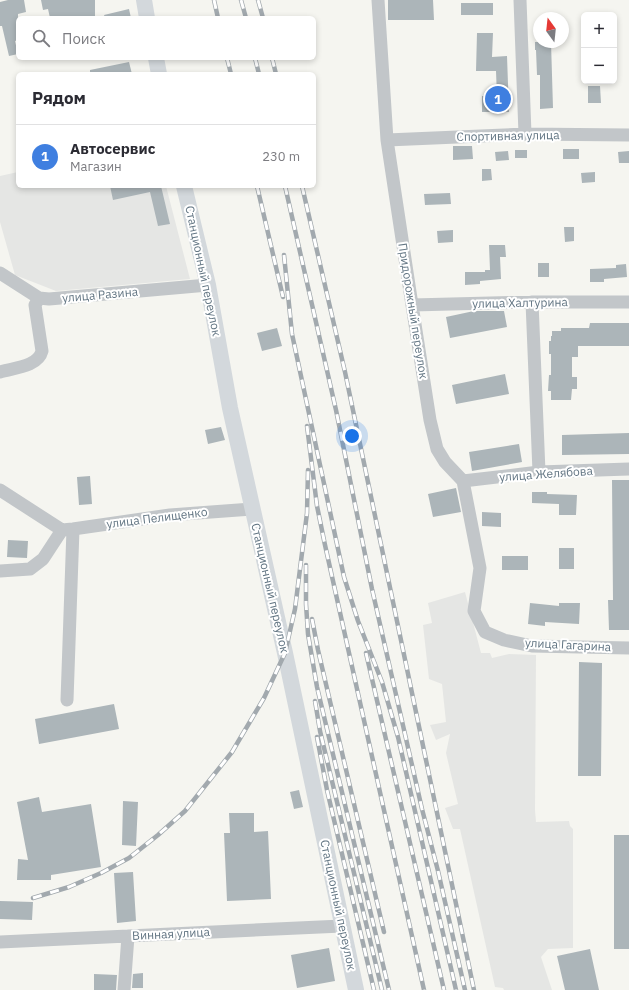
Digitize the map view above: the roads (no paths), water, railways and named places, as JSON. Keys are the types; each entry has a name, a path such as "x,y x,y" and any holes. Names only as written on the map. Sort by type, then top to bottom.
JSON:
{"main road":[{"path":"144,0 147,16"},
{"path":"156,60 159,72"},
{"name":"Станционный переулок","path":"184,188 208,285 230,408 286,660 356,990"}],"street":[{"name":"Придорожный переулок","path":"378,0 387,140 430,420 437,449 446,462 463,481"},
{"path":"520,0 525,134"},
{"name":"Спортивная улица","path":"387,140 525,134 629,135"},
{"path":"0,273 39,298 35,305 42,351 37,360 30,364 0,372"},
{"name":"улица Разина","path":"39,298 49,299 208,285"},
{"path":"532,302 539,472"},
{"name":"улица Халтурина","path":"412,305 532,302 629,302"},
{"name":"улица Желябова","path":"463,481 539,472 629,469"},
{"name":"улица Гагарина","path":"463,481 480,568 474,610 485,632 504,640 532,646 629,648"},
{"path":"0,490 68,530"},
{"name":"улица Пелищенко","path":"68,530 170,515 252,509"},
{"path":"0,571 30,569 43,559 68,530"},
{"path":"67,700 68,530"},
{"name":"Винная улица","path":"0,942 342,926"},
{"path":"124,990 128,936"}],"railway":[{"path":"214,0 218,16"},
{"path":"241,0 245,16"},
{"path":"258,0 262,16"},
{"path":"228,60 230,72"},
{"path":"256,60 258,72"},
{"path":"272,60 276,72"},
{"path":"257,188 283,297"},
{"path":"285,188 336,410 372,589 465,990"},
{"path":"302,188 345,372 474,990"},
{"path":"284,255 292,334 344,577 358,621 382,682 398,737 456,990"},
{"path":"307,426 317,506 325,545 424,990"},
{"path":"33,898 69,887 101,873 129,858 185,811 232,752 264,698 285,653 295,609 307,513 308,470"},
{"path":"306,565 308,634 317,687 389,990"},
{"path":"312,619 384,932"},
{"path":"366,653 444,990"},
{"path":"315,701 320,731 382,990"},
{"path":"317,737 327,790 374,990"}],"place":[{"name":"Автосервис","path":"498,99"}]}
